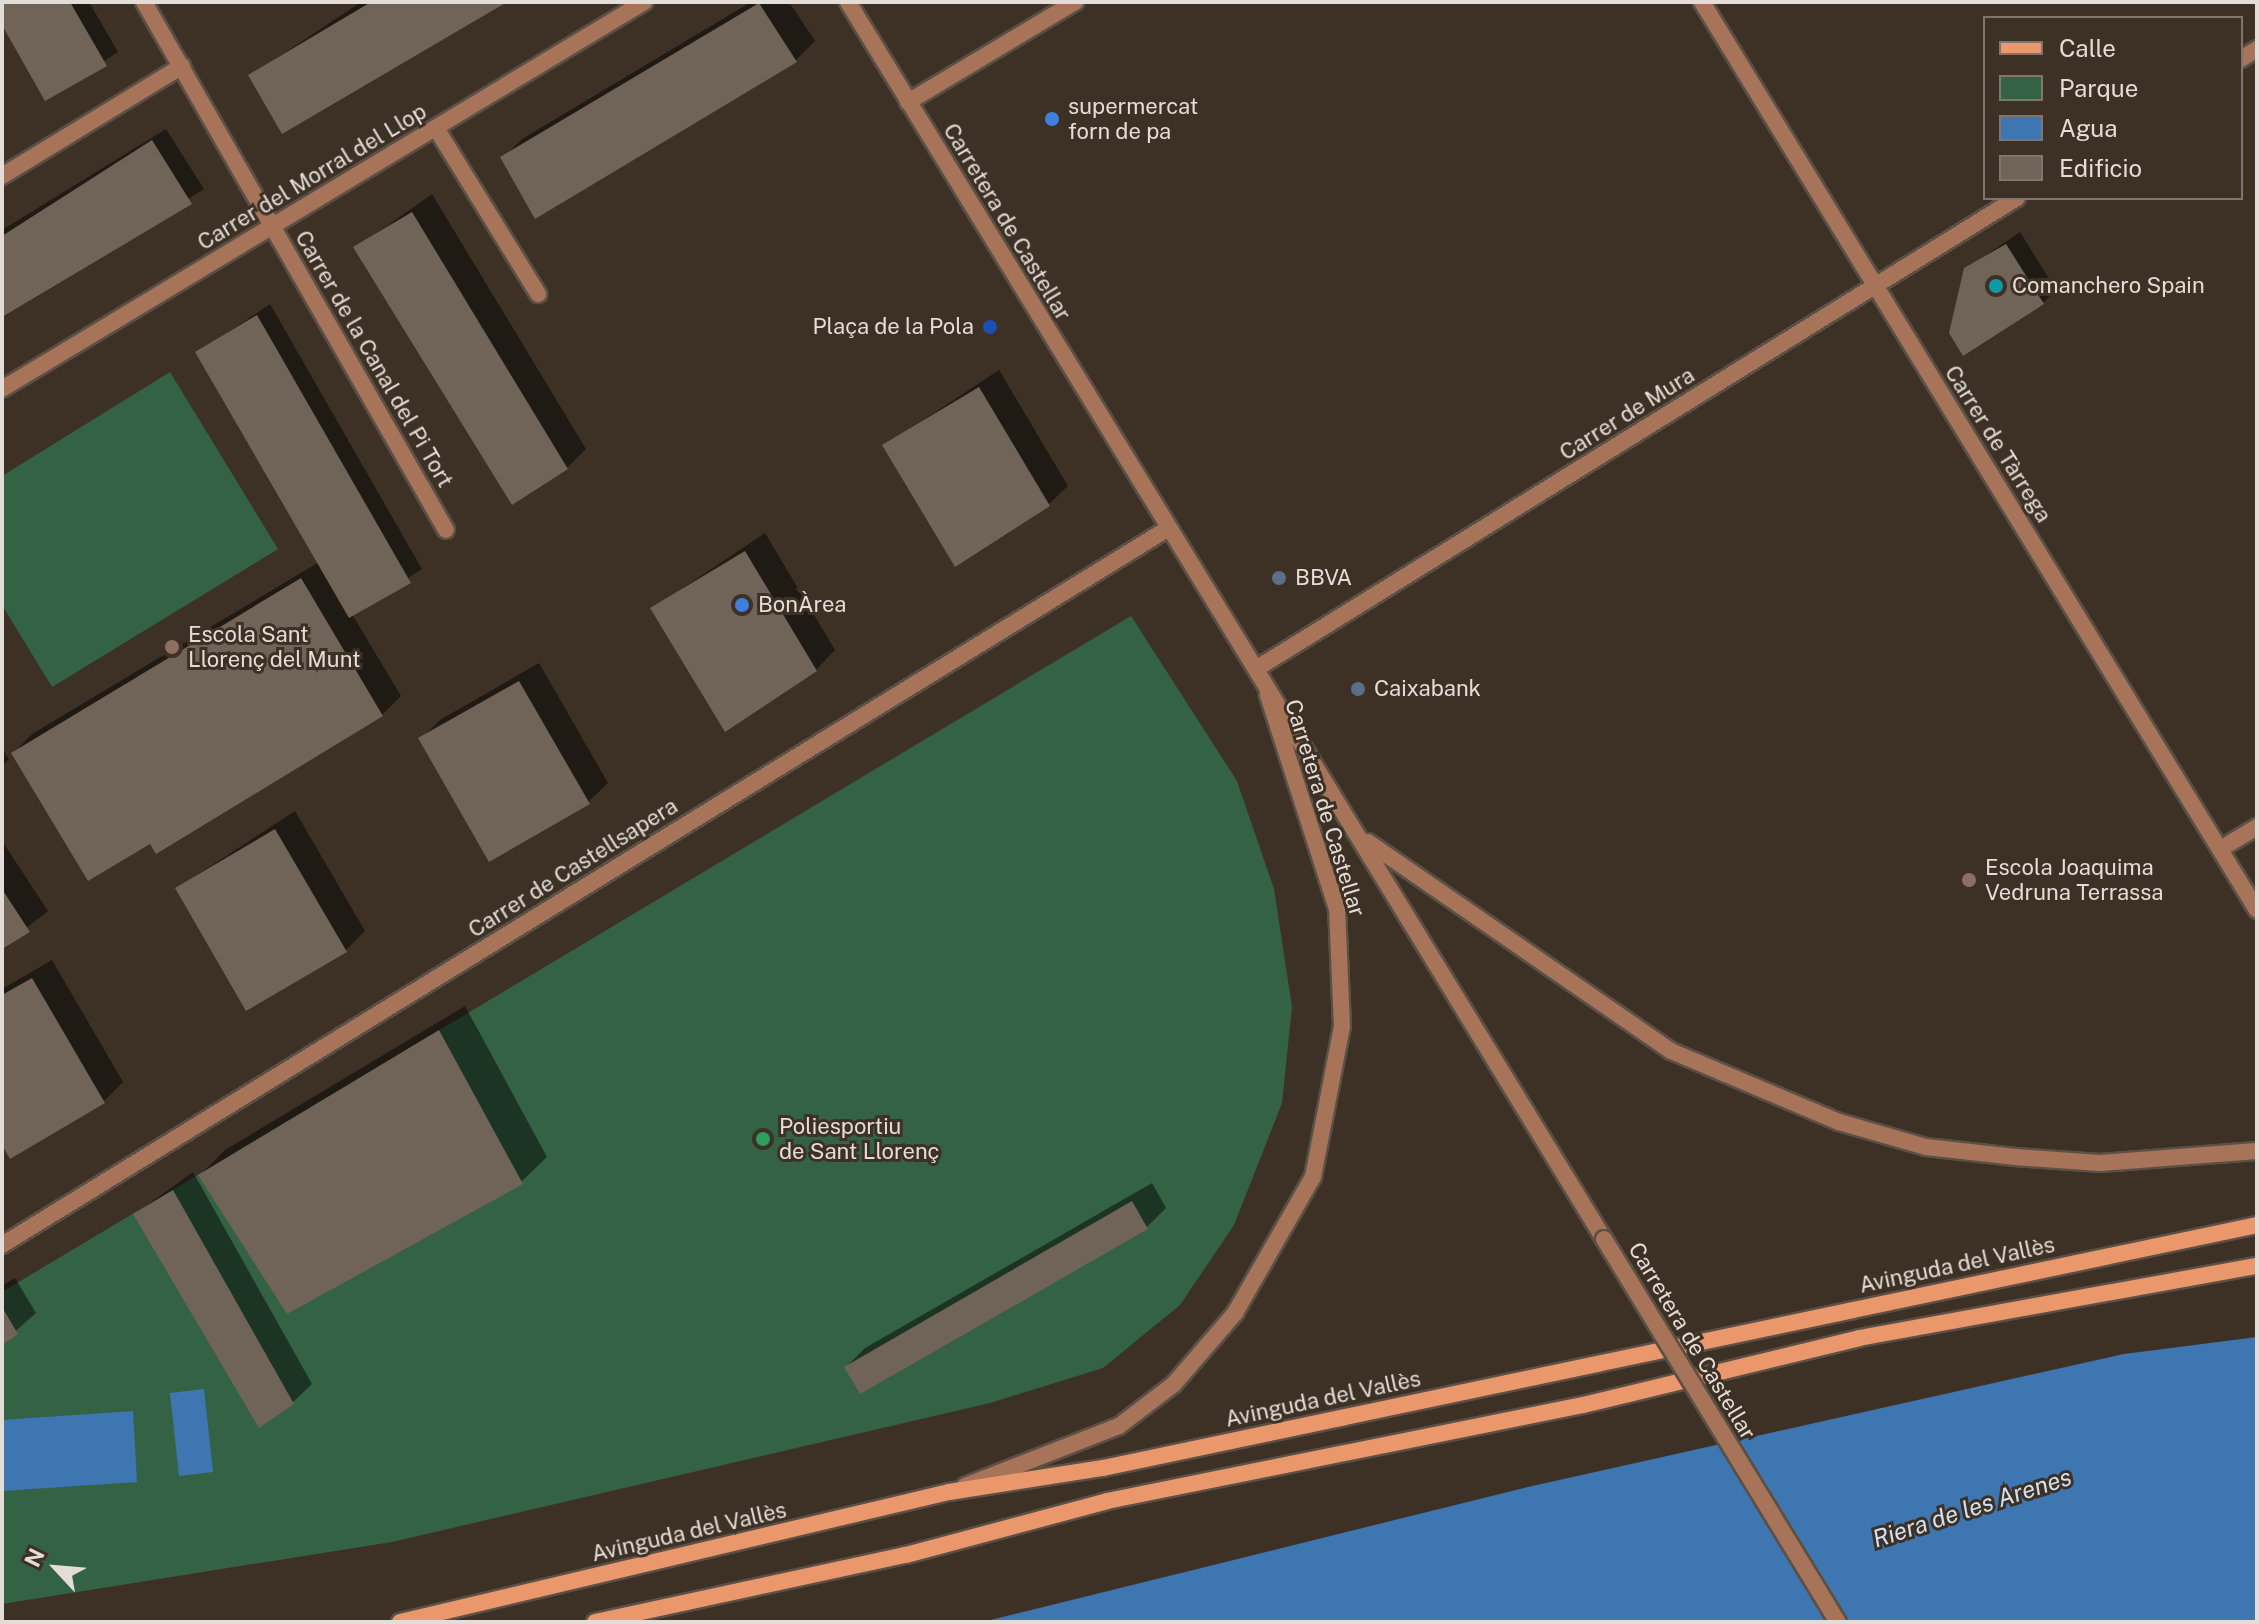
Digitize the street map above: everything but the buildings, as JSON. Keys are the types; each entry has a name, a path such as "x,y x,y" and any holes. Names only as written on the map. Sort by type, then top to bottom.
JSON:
{"main road":[{"name":"Avinguda del Vallès","path":"400,1622 949,1492 1103,1468 2257,1225"},
{"path":"595,1622 906,1555 1107,1501 1493,1425 1859,1338 2257,1266"}],"street":[{"name":"Carrer de la Canal del Pi Tort","path":"144,2 446,530"},
{"name":"Carrer del Morral del Llop","path":"2,389 644,2"},
{"name":"Carretera de Castellar","path":"848,2 1167,529 1259,667 1838,1622"},
{"path":"908,102 1075,2"},
{"name":"Carrer de Tàrrega","path":"1702,2 1874,287 2222,848 2257,910"},
{"path":"2,176 182,66"},
{"path":"436,128 538,294"},
{"name":"Carrer de Mura","path":"1259,667 2014,200"},
{"name":"Carrer de Castellsapera","path":"2,1245 1167,529"},
{"name":"Carretera de Castellar","path":"949,1492 1119,1426 1174,1384 1235,1313 1313,1177 1342,1026 1337,909 1259,667"},
{"path":"2222,848 2257,827"},
{"name":"Carretera de Castellar","path":"1360,836 1671,1051 1839,1122 1926,1147 2029,1158 2184,1161 2257,1151"}],"green space":[{"path":"170,372 278,549 52,687 2,605 2,476"},
{"name":"Poliesportiu de Sant Llorenç","path":"1131,616 1237,781 1274,889 1292,1007 1282,1103 1234,1225 1180,1305 1103,1368 990,1403 392,1542 2,1604 2,1292"}],"water":[{"name":"Riera de les Arenes","path":"2257,1337 2257,1622 983,1622 1528,1487 2124,1354"},
{"path":"204,1389 213,1472 179,1476 170,1393"},
{"path":"133,1411 137,1482 2,1491 2,1420"}],"place":[{"name":"supermercat forn de pa","path":"1052,119"},
{"name":"Comanchero Spain","path":"1996,286"},
{"name":"Plaça de la Pola","path":"990,327"},
{"name":"BBVA","path":"1279,578"},
{"name":"BonÀrea","path":"742,605"},
{"name":"Escola Sant Llorenç del Munt","path":"172,647"},
{"name":"Caixabank","path":"1358,689"},
{"name":"Escola Joaquima Vedruna Terrassa","path":"1969,880"},
{"name":"Poliesportiu de Sant Llorenç","path":"763,1139"}]}
